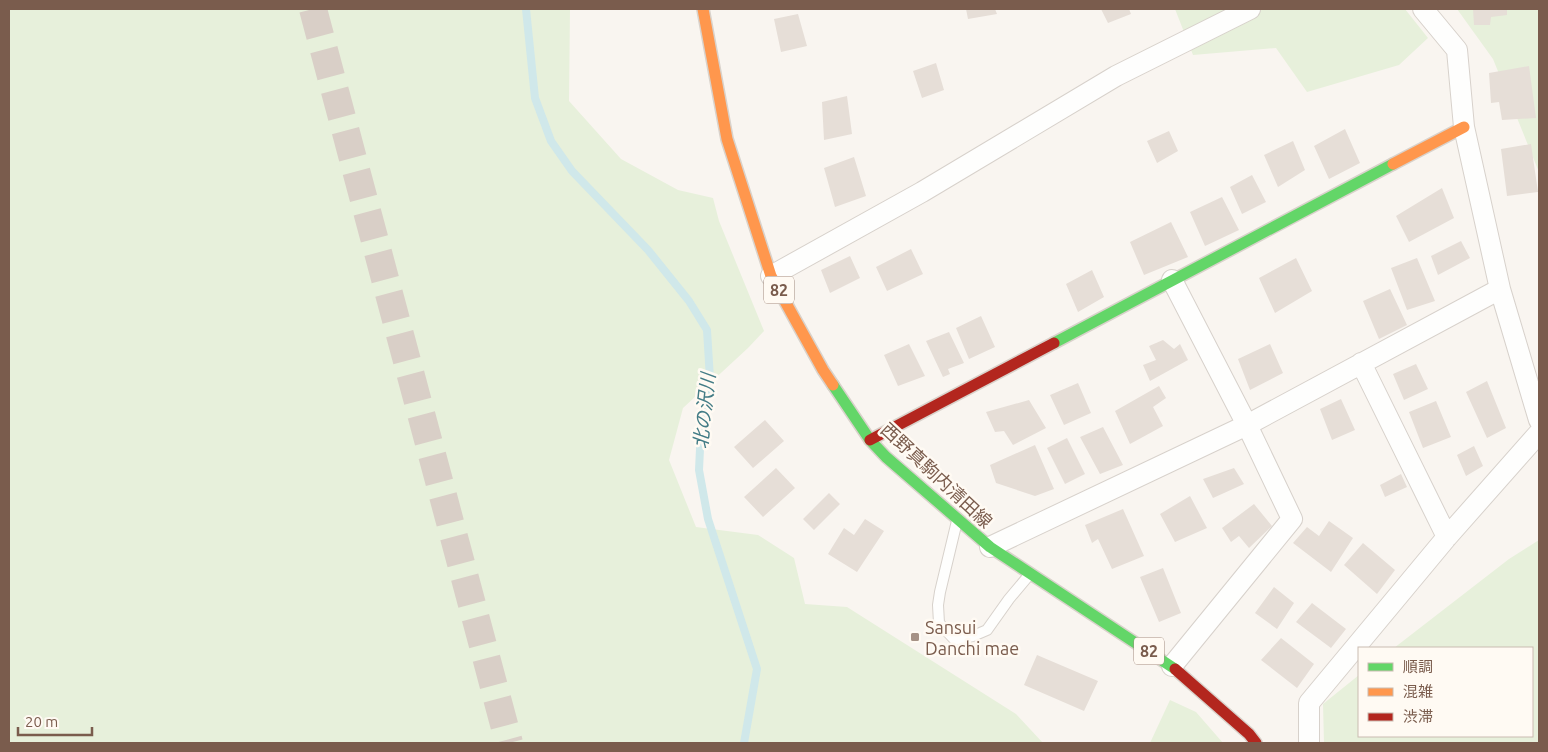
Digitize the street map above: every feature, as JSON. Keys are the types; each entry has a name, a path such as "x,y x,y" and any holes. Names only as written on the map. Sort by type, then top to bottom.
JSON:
{"main road":[{"name":"西野真駒内清田線","path":"703,9 727,139 771,276 823,370 870,440 886,457 990,547 1172,666 1249,734 1256,743"},
{"path":"870,440 1464,126"}],"street":[{"path":"771,276 922,192 1116,76 1250,9"},
{"path":"1423,9 1457,50 1464,126 1500,288 1539,420"},
{"path":"1172,280 1247,425 1292,519 1172,666"},
{"path":"990,547 1247,425 1500,288"},
{"path":"1361,364 1447,538"},
{"path":"1309,743 1309,703 1447,538 1539,433"}],"lane":[{"path":"957,519 938,605 939,623 955,640 973,636 986,630 1031,574"}],"green space":[{"path":"9,9 570,9 569,101 621,159 678,190 713,198 719,221 764,331 683,408 669,460 696,527 758,535 794,558 805,604 847,607 1016,714 1043,743 9,743"},
{"path":"1175,9 1405,9 1428,38 1399,65 1307,92 1276,48 1193,55"},
{"path":"1457,9 1539,9 1539,172 1493,59"},
{"path":"1539,540 1539,743 1324,743 1323,704 1358,676 1358,737 1533,737 1533,647 1395,647 1509,559"},
{"path":"1170,700 1196,712 1223,743 1150,743"}],"building":[{"path":"966,9 995,9 997,14 968,19"},
{"path":"1101,9 1129,9 1131,14 1108,23"},
{"path":"1473,9 1507,9 1507,15 1491,17 1490,25 1474,25"},
{"path":"798,14 807,46 781,52 774,19"},
{"path":"936,63 944,90 922,98 913,71"},
{"path":"1529,66 1536,118 1502,120 1499,102 1491,103 1489,73"},
{"path":"847,96 852,134 824,140 822,102"},
{"path":"1345,129 1360,163 1329,179 1314,146"},
{"path":"1169,131 1178,151 1157,163 1147,141"},
{"path":"1293,141 1305,170 1278,187 1264,155"},
{"path":"1531,144 1538,192 1507,196 1501,149"},
{"path":"854,157 866,196 835,207 824,168"},
{"path":"1252,175 1266,202 1242,214 1230,187"},
{"path":"1442,188 1454,218 1409,242 1396,216"},
{"path":"1222,197 1239,230 1205,246 1190,212"},
{"path":"1171,222 1188,257 1144,275 1130,242"},
{"path":"1461,241 1470,258 1438,275 1431,256"},
{"path":"911,249 923,274 887,291 876,267"},
{"path":"850,256 860,278 830,293 821,270"},
{"path":"1296,258 1312,291 1275,313 1259,278"},
{"path":"1417,258 1435,301 1407,310 1391,268"},
{"path":"1092,270 1104,297 1078,312 1066,284"},
{"path":"1390,289 1407,325 1379,339 1363,301"},
{"path":"981,316 995,347 969,359 956,328"},
{"path":"949,332 964,363 948,369 950,374 943,377 926,341"},
{"path":"1163,340 1174,349 1180,344 1188,360 1150,381 1143,365 1156,360 1149,346"},
{"path":"909,344 925,376 898,386 884,355"},
{"path":"1270,344 1283,373 1250,390 1238,359"},
{"path":"1416,364 1428,389 1404,400 1393,374"},
{"path":"1487,381 1506,428 1487,438 1466,392"},
{"path":"1078,383 1091,413 1064,425 1050,395"},
{"path":"1159,386 1166,398 1153,407 1163,426 1130,444 1115,411"},
{"path":"1341,399 1355,430 1332,440 1320,409"},
{"path":"1029,400 1046,428 1013,445 1004,431 995,432 986,412"},
{"path":"1436,401 1451,437 1423,448 1409,412"},
{"path":"765,420 784,441 753,468 734,447"},
{"path":"1103,427 1123,465 1100,474 1080,437"},
{"path":"1067,438 1085,474 1065,484 1047,448"},
{"path":"1035,445 1054,489 1035,496 996,483 990,465"},
{"path":"1474,446 1483,466 1466,476 1457,455"},
{"path":"776,468 795,488 763,517 744,497"},
{"path":"1234,468 1244,484 1213,498 1203,479"},
{"path":"1401,474 1407,487 1385,497 1380,485"},
{"path":"829,493 840,504 814,530 803,519"},
{"path":"1190,496 1207,528 1175,542 1160,514"},
{"path":"1254,504 1272,526 1249,548 1239,536 1231,542 1222,528"},
{"path":"1123,509 1144,556 1112,569 1098,539 1092,543 1085,525"},
{"path":"865,519 884,531 857,572 828,554 844,528 854,535"},
{"path":"1329,521 1353,538 1331,572 1293,543 1307,527 1319,536"},
{"path":"1363,543 1395,570 1377,594 1344,565"},
{"path":"1163,568 1181,613 1159,622 1140,577"},
{"path":"1274,587 1294,603 1277,629 1255,613"},
{"path":"1312,603 1346,629 1331,648 1296,622"},
{"path":"1281,638 1314,664 1297,688 1261,660"},
{"path":"1037,655 1098,681 1084,711 1024,685"}],"waterway":[{"name":"北の沢川","path":"526,9 535,98 551,141 572,171 648,250 689,301 707,330 710,379 701,428 699,470 708,519 757,669 744,743"}],"tunnel":[{"path":"313,9 509,743"}],"traffic: fast":[{"path":"1054,343 1393,164"},
{"path":"833,385 870,440 886,457 990,547 1175,669"}],"traffic: slow":[{"path":"703,9 727,139 771,276 833,385"},
{"path":"1393,164 1464,127"}],"traffic: jam":[{"path":"870,440 1054,343"},
{"path":"1175,669 1249,734 1256,743"}],"place":[{"name":"Sansui Danchi mae","path":"915,637"}]}
